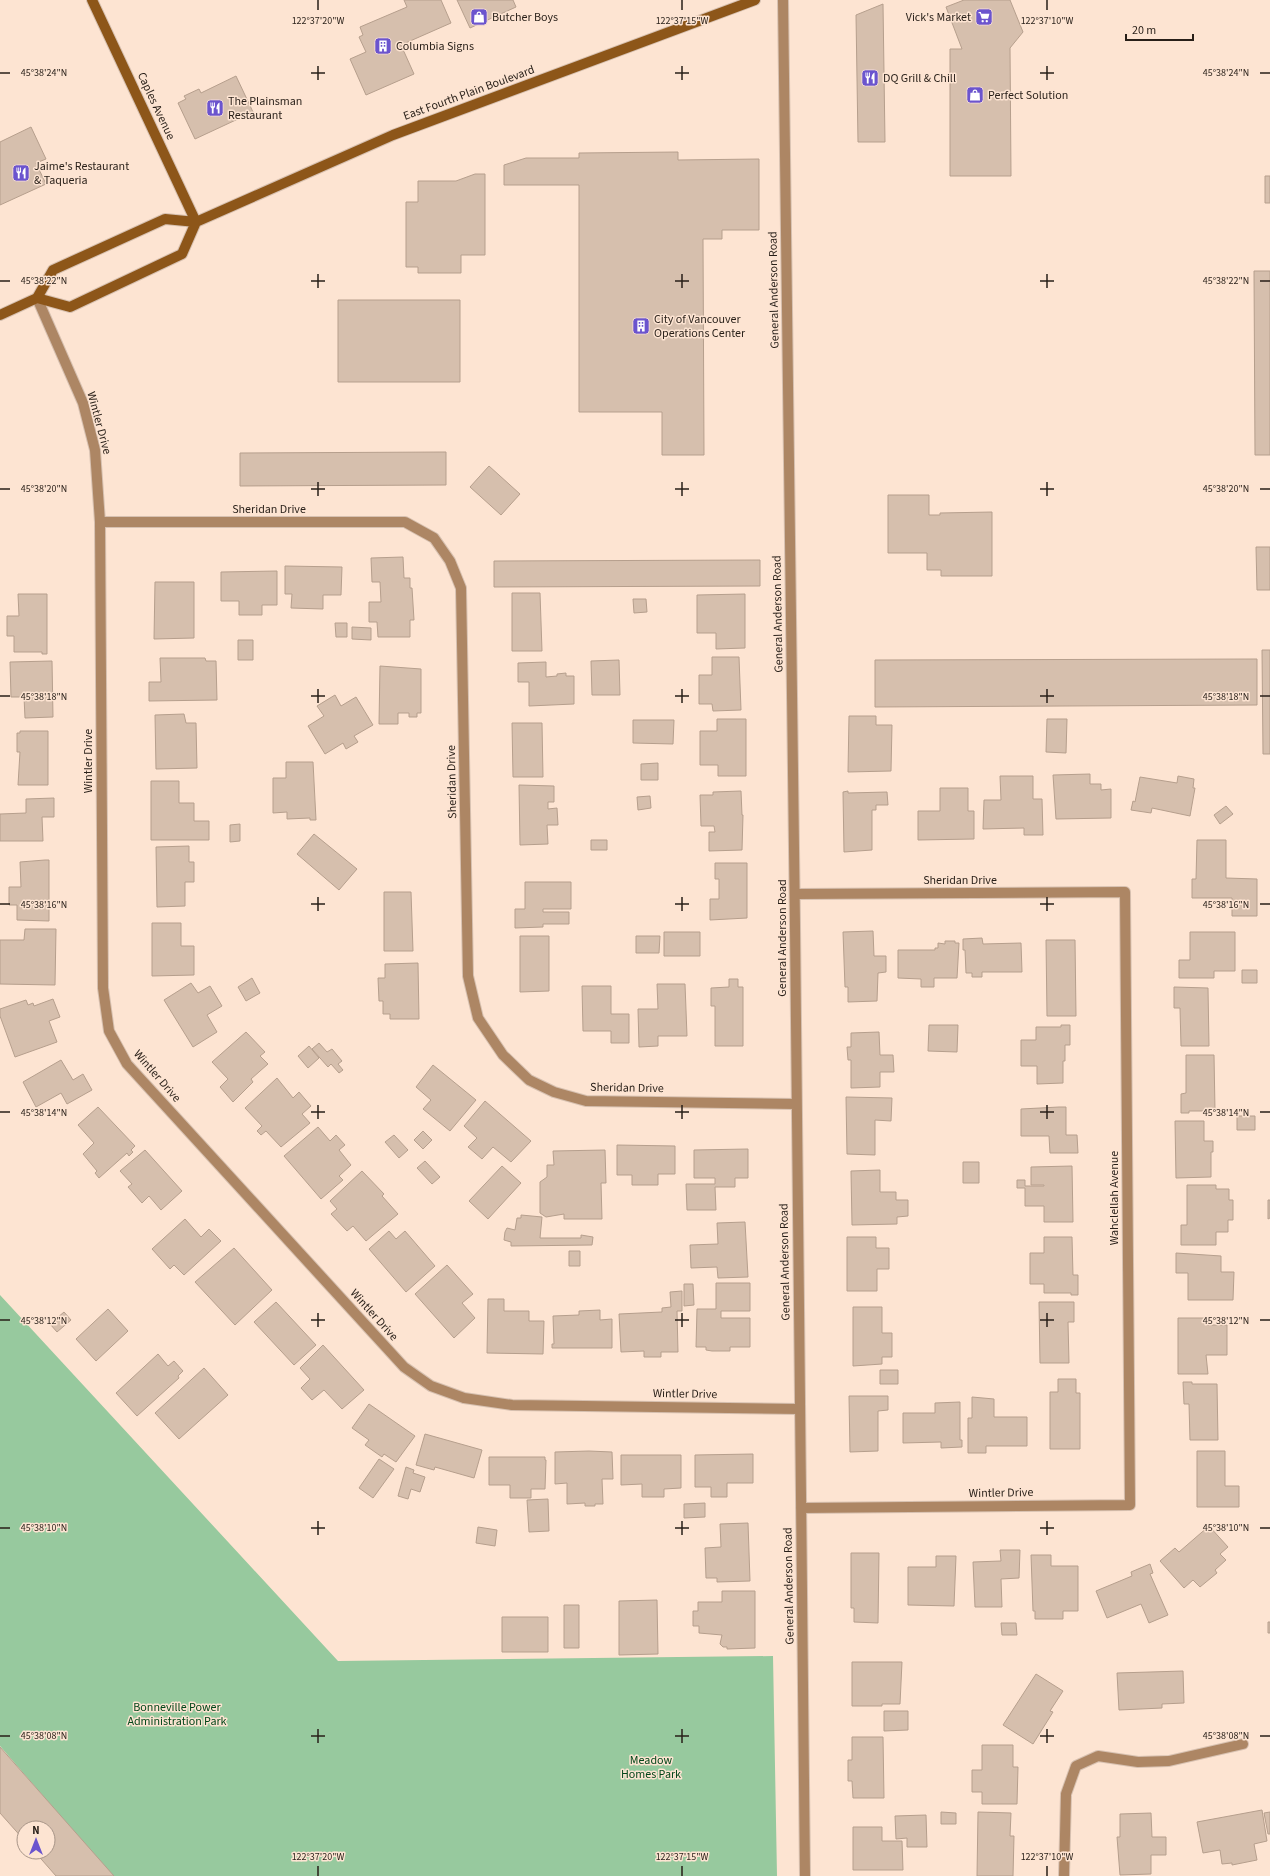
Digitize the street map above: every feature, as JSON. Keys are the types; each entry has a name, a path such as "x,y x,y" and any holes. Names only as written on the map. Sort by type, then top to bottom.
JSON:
{"main road":[{"name":"Caples Avenue","path":"92,0 196,222"},
{"name":"East Fourth Plain Boulevard","path":"37,298 53,270 165,219 196,222 393,135 755,0"},
{"path":"0,315 37,298 70,308 182,254 196,222"}],"street":[{"name":"General Anderson Road","path":"783,0 795,894 799,1409 805,1876"},
{"name":"Wintler Drive","path":"37,298 83,403 95,450 100,522 103,988 109,1031 127,1064 404,1368 431,1386 464,1398 512,1405 799,1409"},
{"name":"Sheridan Drive","path":"100,522 405,522 434,538 450,561 461,588 468,976 478,1018 503,1055 529,1080 554,1092 586,1101 796,1104"},
{"name":"Sheridan Drive","path":"795,894 1125,892"},
{"name":"Wahclellah Avenue","path":"1125,892 1130,1505"},
{"name":"Wintler Drive","path":"801,1508 1130,1505"},
{"path":"1064,1876 1066,1794 1076,1766 1098,1756 1138,1762 1169,1761 1243,1744"}],"green space":[{"name":"Bonneville Power Administration Park","path":"0,1295 338,1661 773,1656 777,1876 112,1876 0,1746"}],"building":[{"name":"Columbia Signs","path":"404,0 441,0 451,23 401,45 414,74 366,95 350,59 366,52 359,37 363,35 360,27 407,7"},
{"name":"Butcher Boys","path":"457,0 513,0 516,7 470,28"},
{"path":"964,0 1010,0 1023,32 1010,48 1011,176 950,176 950,49 962,49 946,7"},
{"name":"DQ Grill & Chill","path":"883,4 885,142 858,142 856,15"},
{"name":"The Plainsman Restaurant","path":"236,76 253,112 195,139 178,103 186,99 184,96 199,89 201,93"},
{"name":"Jaime's Restaurant & Taqueria","path":"31,127 46,159 36,163 46,184 0,205 0,142"},
{"name":"City of Vancouver Operations Center","path":"678,152 678,160 759,159 759,230 722,230 722,239 703,239 704,455 662,455 662,412 579,412 579,185 504,185 504,165 526,158 579,158 579,153"},
{"path":"475,174 485,174 485,255 461,255 461,273 418,273 418,267 406,267 406,202 418,202 418,181 456,181"},
{"path":"1265,176 1270,176 1270,203 1265,203"},
{"path":"1254,271 1270,271 1270,455 1255,455"},
{"path":"338,300 460,300 460,382 338,382"},
{"path":"446,452 446,485 240,486 240,453"},
{"path":"489,466 520,494 501,515 470,487"},
{"path":"888,495 929,495 929,515 940,515 940,513 992,512 992,576 941,576 941,570 927,570 927,553 888,553"},
{"path":"1256,547 1270,547 1270,590 1257,590"},
{"path":"403,557 404,578 410,578 410,588 412,588 414,620 410,620 410,637 378,637 377,622 369,622 369,602 381,602 380,582 372,582 371,558"},
{"path":"760,560 760,586 494,587 494,561"},
{"path":"285,566 342,567 341,595 323,595 323,609 291,608 292,594 285,594"},
{"path":"277,571 277,605 262,605 262,615 239,615 239,601 221,601 221,572"},
{"path":"155,582 194,582 194,638 154,639"},
{"path":"512,593 540,593 542,651 512,651"},
{"path":"18,594 47,594 47,654 42,654 42,652 14,652 14,636 7,636 7,616 19,616"},
{"path":"745,594 745,648 716,649 716,633 697,633 697,595"},
{"path":"633,599 646,599 647,612 634,613"},
{"path":"335,623 347,623 347,637 336,637"},
{"path":"352,627 371,628 371,640 352,639"},
{"path":"238,640 253,640 253,660 238,660"},
{"path":"1262,650 1270,650 1270,754 1263,754"},
{"path":"712,657 739,657 741,710 713,711 712,704 699,704 699,675 712,675"},
{"path":"160,658 205,658 206,661 216,661 217,700 149,701 149,682 161,682"},
{"path":"1257,659 1257,705 875,707 875,660"},
{"path":"619,660 620,695 592,695 591,661"},
{"path":"52,661 53,717 25,718 24,697 11,697 10,662"},
{"path":"546,662 546,677 566,673 566,676 574,676 574,704 529,706 529,682 518,682 518,663"},
{"path":"380,666 421,669 421,713 417,713 417,717 409,717 409,713 398,713 398,724 379,724"},
{"path":"335,695 341,706 356,697 373,725 354,736 358,742 346,749 343,743 325,754 308,726 324,716 317,706"},
{"path":"184,714 186,723 196,723 197,768 156,769 155,715"},
{"path":"849,716 876,716 876,725 892,725 891,771 848,772"},
{"path":"717,719 746,719 746,776 718,776 718,765 700,765 700,731 717,731"},
{"path":"1047,719 1067,719 1066,753 1046,752"},
{"path":"633,720 674,720 673,744 633,743"},
{"path":"512,723 542,723 543,777 513,777"},
{"path":"20,731 48,731 48,785 18,785 20,752 17,752 17,733 20,733"},
{"path":"286,762 313,762 316,820 310,820 310,818 287,819 287,812 273,813 273,778 286,778"},
{"path":"658,763 658,780 641,780 641,764"},
{"path":"1090,774 1090,784 1101,784 1101,790 1111,789 1111,818 1056,819 1053,775"},
{"path":"1000,776 1033,776 1033,799 1042,799 1043,835 1024,835 1024,828 983,829 984,800 1001,800"},
{"path":"1178,776 1194,779 1193,788 1195,788 1190,816 1152,808 1151,813 1131,810 1133,801 1135,802 1140,777 1177,783"},
{"path":"151,781 179,781 179,803 194,803 194,821 209,821 209,840 151,840"},
{"path":"519,785 554,786 554,802 548,802 548,809 557,808 558,825 547,825 548,844 520,845"},
{"path":"940,788 968,788 968,811 974,811 974,839 918,840 918,811 940,811"},
{"path":"741,791 743,815 742,850 709,851 709,832 715,832 714,826 701,826 700,795 713,795 713,792"},
{"path":"848,791 848,793 887,792 888,805 876,805 876,810 872,810 872,850 844,852 843,792"},
{"path":"650,796 651,808 638,810 637,797"},
{"path":"54,798 54,817 42,817 43,841 0,841 0,814 26,813 26,799"},
{"path":"1226,806 1233,814 1220,824 1214,815"},
{"path":"240,824 240,841 230,842 230,825"},
{"path":"314,834 357,869 339,890 297,854"},
{"path":"591,840 607,840 607,850 591,850"},
{"path":"1197,840 1226,840 1226,878 1257,879 1257,916 1232,916 1232,898 1192,898 1192,879 1196,879"},
{"path":"189,846 189,862 194,862 194,882 185,882 185,906 157,907 156,847"},
{"path":"49,860 49,921 17,920 17,905 9,905 9,887 21,887 20,862"},
{"path":"715,863 747,863 747,918 710,920 710,899 719,899 719,879 715,879"},
{"path":"525,882 571,882 571,909 543,909 543,912 569,912 569,924 543,924 543,927 515,928 515,909 525,909"},
{"path":"384,892 411,892 413,951 384,951"},
{"path":"152,923 181,923 181,946 194,946 194,975 152,976"},
{"path":"25,929 56,929 55,985 0,984 0,940 24,940"},
{"path":"873,931 874,956 886,956 886,972 878,973 877,1001 848,1002 848,987 845,987 843,932"},
{"path":"664,932 700,932 700,956 664,956"},
{"path":"1190,932 1235,932 1235,971 1214,971 1214,978 1179,978 1179,960 1190,960"},
{"path":"520,936 549,936 549,991 520,992"},
{"path":"636,936 660,936 659,953 636,953"},
{"path":"982,938 983,944 1021,943 1022,972 982,972 982,977 972,977 972,973 966,973 963,939"},
{"path":"1046,940 1075,940 1076,1016 1047,1016"},
{"path":"945,941 955,941 955,943 959,943 957,978 934,978 934,987 921,987 921,979 898,978 898,950 935,950 935,948 938,948 938,943 945,944"},
{"path":"418,963 419,1019 390,1019 390,1014 383,1014 383,1001 379,1001 378,978 385,978 385,964"},
{"path":"1242,970 1257,970 1257,983 1242,983"},
{"path":"252,978 260,993 246,1001 238,987"},
{"path":"729,979 738,979 738,987 743,987 743,1046 715,1046 715,1006 711,1006 711,988 729,987"},
{"path":"191,983 198,993 210,986 222,1006 207,1015 217,1032 193,1047 164,1000"},
{"path":"657,984 685,984 687,1036 658,1036 658,1046 639,1047 638,1009 658,1009"},
{"path":"582,986 611,986 611,1014 629,1014 629,1043 611,1043 611,1031 583,1031"},
{"path":"1174,987 1208,988 1209,1046 1181,1046 1180,1008 1174,1008"},
{"path":"53,999 60,1017 49,1021 57,1042 15,1057 0,1016 0,1009 26,1000 28,1005 33,1003 34,1006"},
{"path":"929,1025 958,1025 957,1052 928,1051"},
{"path":"1061,1025 1070,1025 1070,1045 1065,1045 1065,1061 1063,1061 1063,1083 1037,1084 1037,1066 1021,1066 1021,1040 1036,1040 1036,1027 1061,1027"},
{"path":"246,1032 265,1052 260,1056 268,1064 251,1079 253,1082 233,1102 220,1087 228,1079 212,1062"},
{"path":"879,1032 880,1055 893,1055 894,1072 880,1072 880,1087 851,1088 851,1060 848,1060 847,1047 851,1047 851,1033"},
{"path":"319,1043 327,1052 332,1049 342,1061 338,1064 343,1070 339,1073 331,1064 328,1067 312,1049"},
{"path":"309,1046 319,1058 308,1068 298,1056"},
{"path":"1186,1055 1214,1055 1215,1111 1189,1111 1189,1113 1181,1113 1181,1094 1186,1093"},
{"path":"61,1060 73,1080 83,1074 92,1090 67,1104 61,1093 36,1107 23,1082"},
{"path":"433,1065 476,1100 450,1131 423,1109 431,1100 416,1087"},
{"path":"277,1078 293,1098 299,1092 311,1106 302,1114 310,1123 281,1147 266,1131 261,1135 257,1131 262,1126 245,1108"},
{"path":"846,1097 892,1098 891,1121 875,1120 875,1155 847,1154"},
{"path":"485,1101 531,1141 511,1162 493,1147 482,1159 468,1147 477,1138 464,1126"},
{"path":"98,1107 135,1146 131,1150 133,1152 129,1156 127,1153 99,1178 95,1173 97,1171 83,1154 94,1143 78,1125"},
{"path":"1066,1107 1066,1135 1077,1135 1078,1153 1050,1153 1049,1136 1021,1136 1021,1109"},
{"path":"1237,1116 1255,1116 1255,1130 1237,1130"},
{"path":"1175,1121 1204,1121 1204,1141 1213,1141 1213,1152 1211,1152 1211,1177 1176,1178"},
{"path":"318,1127 330,1141 336,1135 345,1145 339,1150 351,1165 339,1176 343,1180 321,1199 284,1156"},
{"path":"423,1131 432,1140 423,1149 414,1140"},
{"path":"394,1135 408,1150 399,1158 385,1142"},
{"path":"617,1145 675,1146 675,1174 658,1174 658,1185 632,1185 632,1175 617,1175"},
{"path":"748,1149 748,1178 735,1178 735,1187 715,1187 716,1210 687,1210 686,1184 715,1184 715,1178 694,1178 694,1150"},
{"path":"145,1150 182,1191 161,1210 149,1196 142,1203 128,1187 132,1184 120,1171"},
{"path":"605,1150 606,1183 601,1183 602,1219 564,1219 564,1214 546,1217 540,1213 540,1182 547,1177 547,1165 554,1165 553,1151"},
{"path":"425,1161 440,1177 432,1184 417,1168"},
{"path":"963,1162 979,1162 979,1183 963,1183"},
{"path":"502,1166 521,1183 488,1219 469,1201"},
{"path":"1072,1166 1073,1222 1044,1222 1044,1206 1025,1206 1025,1188 1017,1188 1017,1180 1025,1180 1025,1186 1044,1186 1031,1185 1031,1167"},
{"path":"880,1170 880,1192 896,1192 896,1200 908,1200 908,1216 897,1217 897,1224 852,1225 851,1171"},
{"path":"362,1171 384,1194 382,1196 398,1214 366,1241 353,1226 347,1231 331,1214 337,1209 330,1201"},
{"path":"1187,1185 1216,1185 1216,1189 1229,1189 1229,1200 1233,1200 1233,1220 1228,1220 1228,1232 1216,1232 1216,1245 1181,1245 1181,1225 1187,1225"},
{"path":"1268,1200 1270,1200 1270,1218 1268,1219"},
{"path":"521,1215 542,1217 540,1238 581,1238 581,1235 593,1237 592,1245 511,1246 511,1242 504,1240 505,1232 507,1228 515,1230 517,1218 521,1218"},
{"path":"185,1219 201,1237 209,1229 221,1241 184,1275 174,1265 170,1269 152,1249"},
{"path":"745,1222 748,1277 718,1278 717,1267 691,1268 690,1245 718,1244 717,1223"},
{"path":"389,1231 396,1239 405,1231 435,1266 406,1292 369,1249"},
{"path":"847,1237 876,1237 876,1248 889,1248 889,1269 877,1269 877,1291 847,1291"},
{"path":"1044,1237 1072,1237 1073,1275 1078,1275 1078,1295 1071,1295 1071,1293 1044,1293 1044,1284 1030,1284 1030,1253 1044,1253"},
{"path":"234,1248 272,1290 235,1325 195,1282"},
{"path":"569,1251 580,1251 580,1266 569,1266"},
{"path":"1176,1253 1221,1256 1221,1272 1234,1272 1233,1300 1188,1300 1188,1273 1176,1273"},
{"path":"447,1265 473,1294 462,1303 475,1318 454,1338 415,1294"},
{"path":"716,1283 750,1283 750,1311 721,1311 721,1318 750,1318 750,1347 730,1347 730,1351 712,1351 706,1350 706,1347 696,1347 697,1309 716,1309"},
{"path":"684,1284 693,1284 694,1305 684,1306"},
{"path":"682,1291 682,1311 677,1311 678,1352 661,1352 661,1357 644,1357 644,1351 621,1352 619,1314 662,1312 662,1308 671,1307 670,1292"},
{"path":"488,1299 504,1299 504,1311 529,1311 529,1321 544,1321 543,1354 487,1353"},
{"path":"276,1302 316,1345 294,1365 254,1322"},
{"path":"1039,1302 1074,1302 1074,1322 1068,1322 1069,1363 1040,1363"},
{"path":"853,1307 882,1307 882,1333 892,1333 892,1357 882,1357 882,1364 853,1366"},
{"path":"108,1309 128,1331 96,1361 76,1339"},
{"path":"600,1310 600,1320 612,1319 612,1348 552,1348 552,1344 554,1344 553,1316 579,1315 579,1311"},
{"path":"64,1312 71,1320 57,1332 50,1324"},
{"path":"1178,1318 1206,1318 1206,1325 1227,1325 1227,1355 1206,1355 1208,1374 1178,1374"},
{"path":"323,1345 364,1390 342,1409 324,1390 312,1400 301,1388 310,1379 300,1368"},
{"path":"158,1354 168,1366 174,1361 183,1371 178,1376 179,1378 137,1416 116,1393"},
{"path":"204,1368 228,1395 179,1439 155,1413"},
{"path":"880,1370 898,1370 898,1384 880,1384"},
{"path":"1058,1379 1076,1379 1076,1393 1080,1393 1080,1449 1050,1449 1050,1392 1058,1392"},
{"path":"1183,1382 1192,1382 1192,1384 1217,1384 1218,1440 1190,1440 1189,1404 1184,1404"},
{"path":"849,1396 888,1396 888,1410 878,1411 878,1451 850,1452"},
{"path":"972,1397 994,1399 994,1417 1027,1417 1027,1446 986,1446 986,1453 968,1453 968,1418 972,1418"},
{"path":"960,1402 960,1440 962,1440 962,1447 941,1448 941,1442 903,1443 903,1413 935,1413 935,1403"},
{"path":"369,1404 415,1436 396,1462 384,1454 382,1457 365,1445 369,1440 352,1428"},
{"path":"425,1434 482,1450 474,1478 435,1467 434,1470 416,1465"},
{"path":"1197,1451 1225,1451 1225,1486 1239,1486 1239,1507 1197,1507"},
{"path":"555,1452 612,1452 613,1479 602,1479 603,1504 585,1506 585,1503 567,1504 567,1483 555,1484"},
{"path":"753,1454 753,1483 727,1483 727,1497 711,1497 711,1487 695,1487 695,1455"},
{"path":"621,1455 681,1455 681,1488 664,1489 664,1497 642,1497 642,1484 621,1485"},
{"path":"489,1457 545,1457 545,1489 531,1489 531,1498 510,1498 510,1485 489,1485"},
{"path":"379,1459 394,1469 373,1498 359,1488"},
{"path":"406,1467 414,1470 413,1473 425,1477 420,1492 411,1489 408,1499 398,1496"},
{"path":"548,1499 549,1531 529,1532 527,1500"},
{"path":"705,1503 705,1517 684,1518 684,1504"},
{"path":"748,1523 750,1581 717,1582 717,1578 706,1578 705,1548 721,1547 720,1524"},
{"path":"1209,1526 1228,1547 1220,1554 1226,1560 1215,1570 1217,1573 1200,1587 1193,1580 1184,1588 1160,1561 1175,1548 1179,1552"},
{"path":"478,1527 497,1530 495,1546 476,1543"},
{"path":"1000,1550 1020,1550 1019,1578 1001,1579 1002,1607 975,1607 973,1562 1001,1561"},
{"path":"851,1553 879,1553 878,1623 854,1622 854,1608 851,1608"},
{"path":"1031,1555 1051,1555 1051,1566 1078,1566 1078,1611 1063,1611 1063,1619 1035,1619 1035,1611 1033,1611"},
{"path":"936,1556 956,1556 954,1606 908,1605 908,1567 936,1567"},
{"path":"1150,1564 1153,1573 1150,1574 1168,1615 1149,1623 1141,1604 1107,1618 1096,1591 1132,1576 1131,1572"},
{"path":"722,1591 755,1591 755,1648 727,1649 727,1647 723,1647 720,1644 722,1635 699,1633 699,1626 693,1626 693,1611 698,1611 698,1602 722,1602"},
{"path":"657,1600 658,1654 619,1655 619,1601"},
{"path":"564,1605 579,1605 579,1648 564,1648"},
{"path":"502,1617 548,1617 548,1652 502,1652"},
{"path":"1268,1622 1270,1622 1270,1633 1268,1633"},
{"path":"1001,1623 1016,1623 1017,1635 1002,1635"},
{"path":"852,1662 902,1662 900,1704 882,1704 882,1706 852,1706"},
{"path":"1183,1671 1184,1703 1162,1704 1162,1708 1119,1710 1117,1673"},
{"path":"1036,1674 1063,1691 1050,1711 1053,1712 1033,1744 1003,1725"},
{"path":"884,1711 908,1711 908,1730 884,1731"},
{"path":"852,1737 883,1737 884,1798 853,1798 852,1781 848,1781 848,1760 852,1760"},
{"path":"982,1745 1013,1745 1013,1767 1018,1767 1017,1804 982,1804 982,1792 972,1792 972,1770 982,1770"},
{"path":"0,1747 114,1876 56,1876 42,1860 56,1860 56,1820 16,1820 16,1831 0,1813"},
{"path":"1262,1810 1267,1841 1254,1844 1257,1860 1232,1865 1232,1863 1222,1864 1220,1850 1203,1853 1197,1822"},
{"path":"941,1812 956,1813 956,1824 941,1824"},
{"path":"978,1812 1011,1813 1010,1836 1014,1836 1013,1876 977,1876"},
{"path":"1270,1812 1270,1834 1268,1834 1264,1813"},
{"path":"1151,1813 1152,1837 1166,1837 1166,1855 1151,1855 1151,1874 1120,1875 1117,1837 1120,1837 1120,1814"},
{"path":"926,1815 927,1847 907,1847 907,1838 896,1839 895,1816"},
{"path":"853,1827 882,1827 882,1841 902,1841 903,1870 853,1870"}],"place":[{"name":"Butcher Boys","path":"479,17"},
{"name":"Vick's Market","path":"984,17"},
{"name":"Columbia Signs","path":"383,46"},
{"name":"DQ Grill & Chill","path":"870,78"},
{"name":"Perfect Solution","path":"975,95"},
{"name":"The Plainsman Restaurant","path":"215,108"},
{"name":"Jaime's Restaurant & Taqueria","path":"21,173"},
{"name":"City of Vancouver Operations Center","path":"641,326"}],"park label":[{"name":"Meadow Homes Park","path":"651,1767"}]}
